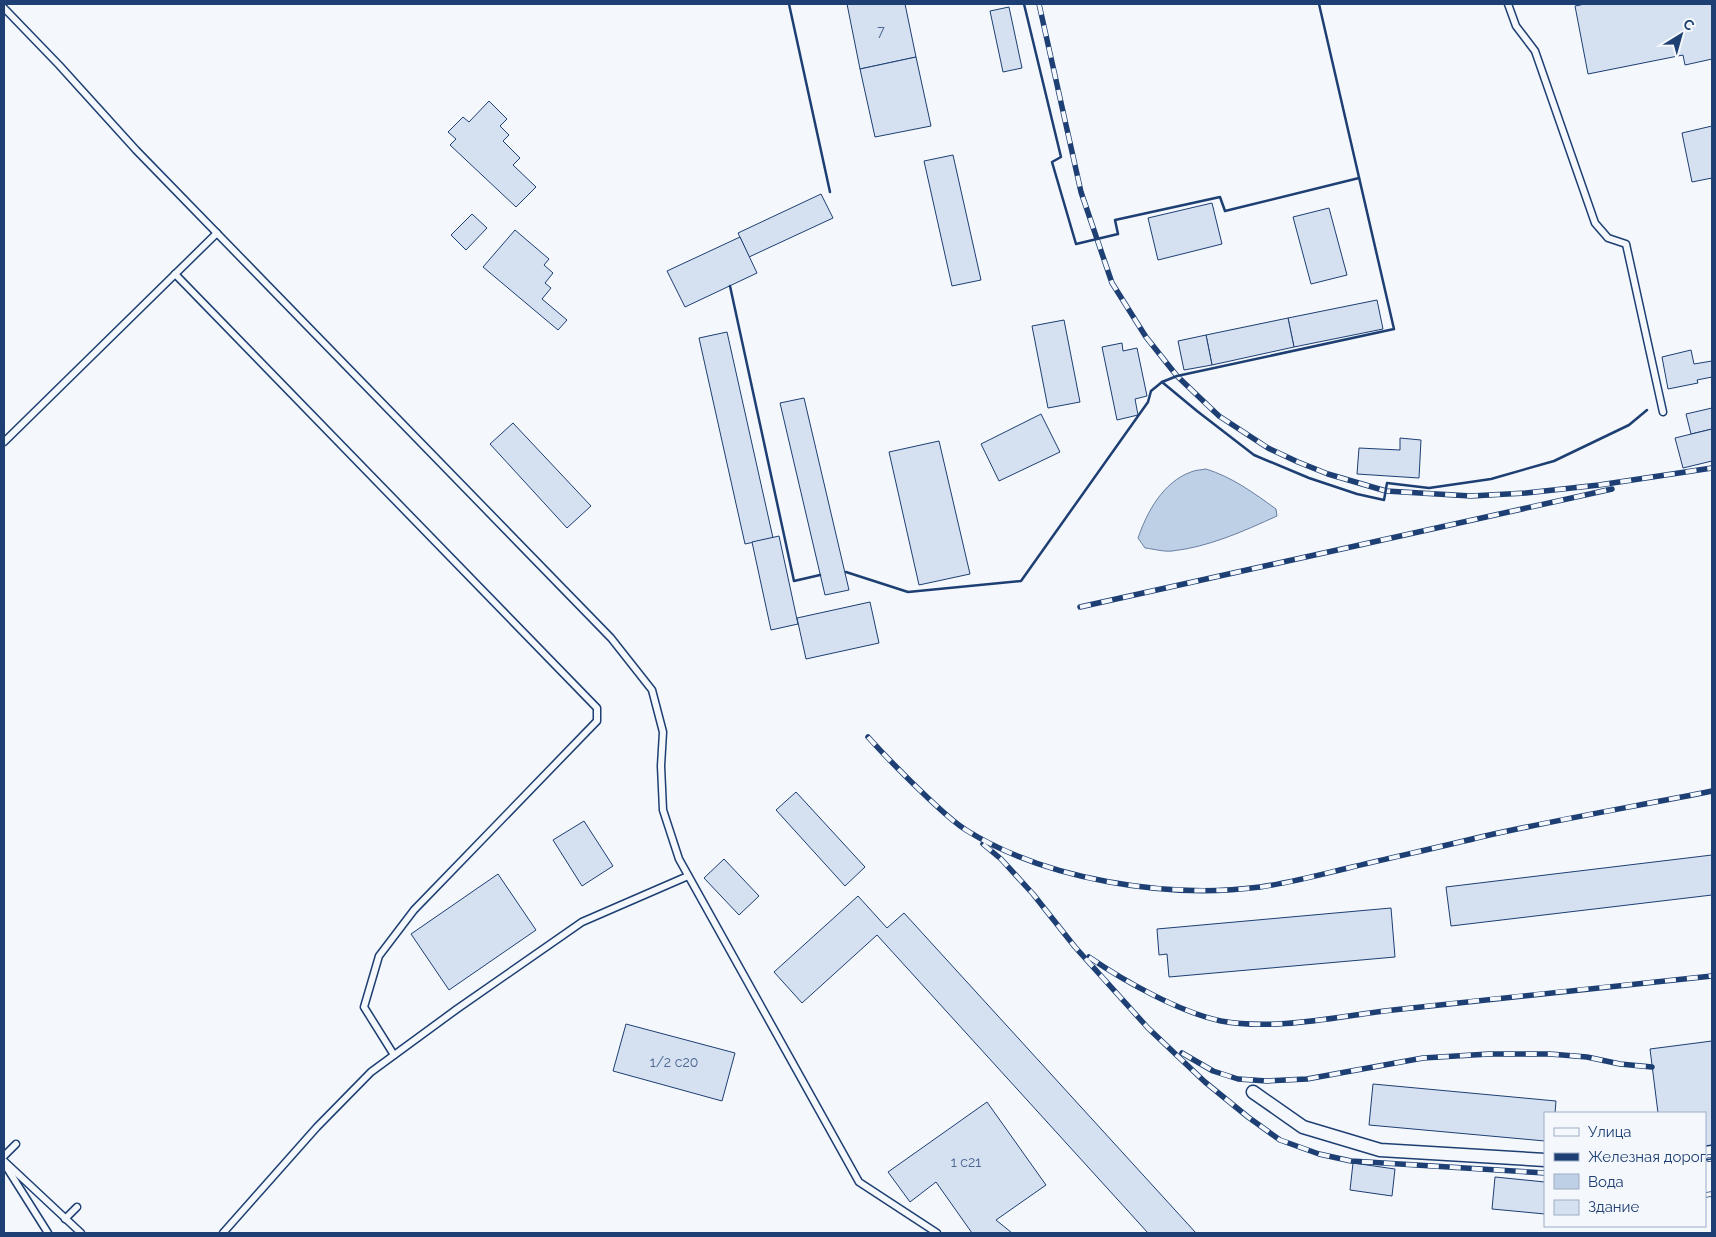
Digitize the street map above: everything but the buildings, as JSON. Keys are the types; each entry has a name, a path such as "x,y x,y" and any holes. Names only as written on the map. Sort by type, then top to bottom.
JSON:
{"street":[{"path":"1253,1092 1303,1127 1380,1150 1544,1160"}],"lane":[{"path":"1508,4 1516,26 1535,51 1595,223 1608,238 1626,244 1663,412"},
{"path":"4,8 136,150 611,638 652,690 663,732 661,766 663,810 679,859 859,1182 937,1233"},
{"path":"4,442 217,233"},
{"path":"175,274 597,708 598,721 414,910 380,956 364,1007 394,1055"},
{"path":"223,1233 317,1128 371,1072 582,922 688,876"},
{"path":"4,1156 16,1144"},
{"path":"4,1162 82,1233"},
{"path":"4,1162 48,1233"},
{"path":"65,1219 77,1207"}],"water":[{"path":"1206,469 1225,476 1251,491 1276,509 1277,516 1239,533 1199,546 1169,551 1145,548 1138,538 1146,518 1157,499 1164,490 1181,477 1193,471"}],"railway":[{"path":"1039,4 1081,192 1112,283 1146,337 1177,376 1219,416 1268,448 1298,462 1328,474 1386,491 1471,496 1526,493 1599,485 1712,468"},
{"path":"1080,607 1612,489"},
{"path":"868,737 912,783 951,819 966,830 998,847 1033,862 1108,882 1186,890 1224,890 1260,887 1304,879 1513,830 1712,791"},
{"path":"983,844 1001,859 1033,894 1075,947 1148,1028 1205,1082 1280,1140 1319,1154 1351,1161 1544,1173"},
{"path":"1089,957 1152,995 1188,1011 1221,1021 1242,1024 1307,1021 1712,976"},
{"path":"1182,1053 1213,1071 1238,1079 1267,1081 1307,1079 1423,1058 1489,1054 1550,1054 1587,1057 1620,1064 1652,1067"},
{"path":"1706,1195 1712,1194"}],"wall":[{"path":"789,4 830,192"},
{"path":"1024,4 1061,157 1052,162 1076,244 1118,234 1115,220 1220,197 1225,211 1359,178"},
{"path":"1162,382 1177,376 1394,329 1319,4"},
{"path":"730,286 794,581 820,575"},
{"path":"846,572 908,592 1021,581 1148,402 1151,391 1162,382 1254,455 1309,478 1357,494 1384,500 1387,483 1429,488 1491,479 1554,461 1629,425 1647,410"}]}
